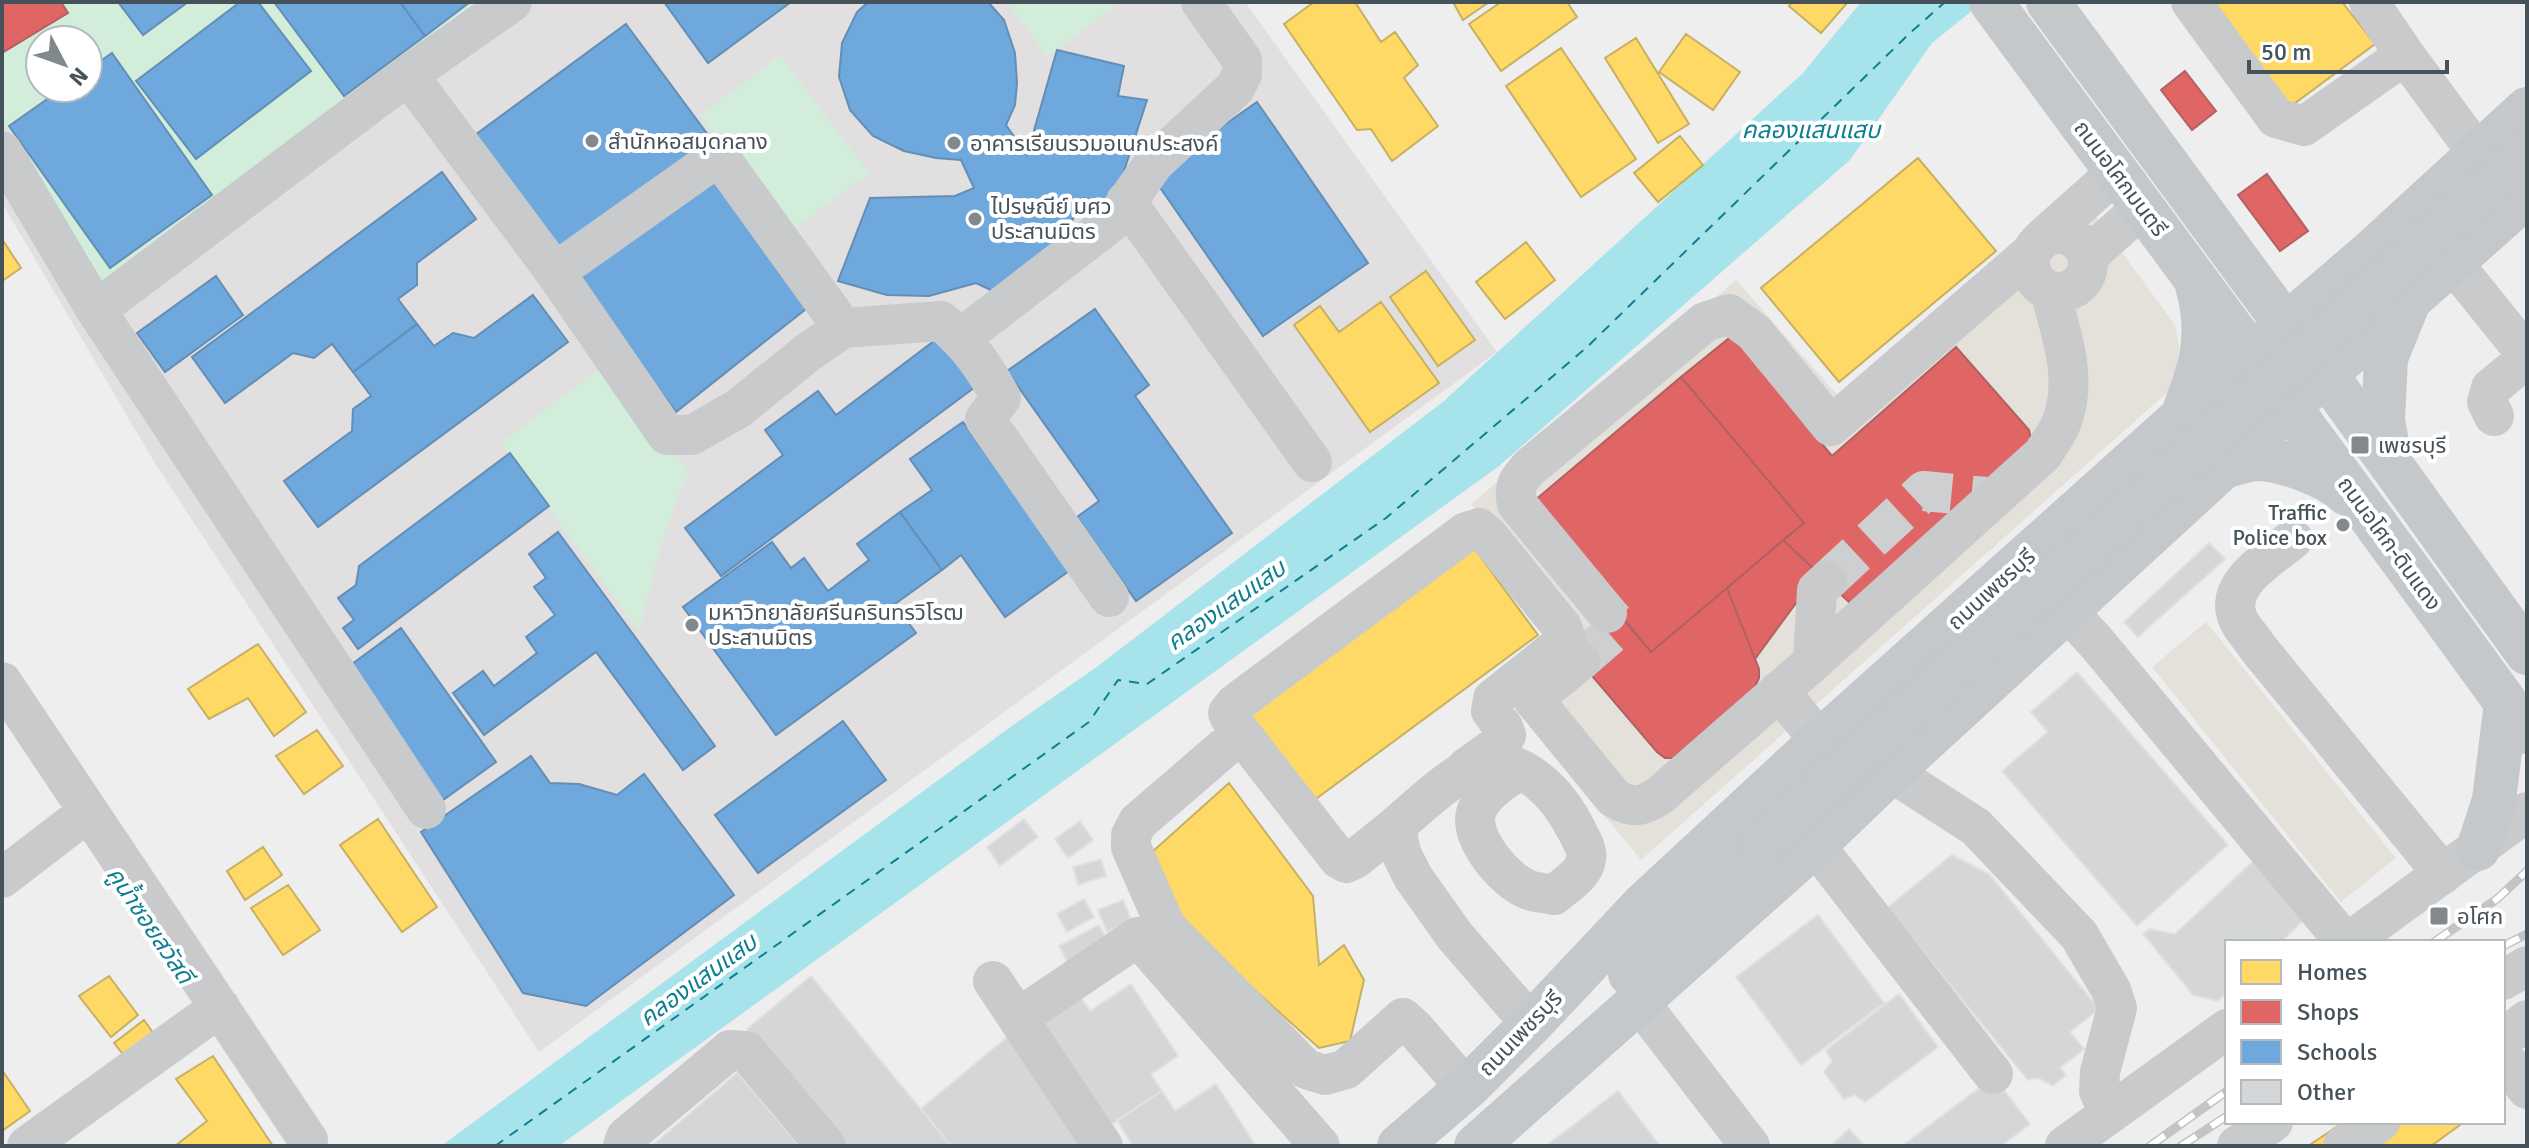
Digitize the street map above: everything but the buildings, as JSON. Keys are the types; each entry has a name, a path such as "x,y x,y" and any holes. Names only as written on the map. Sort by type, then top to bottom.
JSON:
{"main road":[{"name":"ถนนอโศกมนตรี","path":"1991,2 2250,356"},
{"name":"ถนนอโศกมนตรี","path":"2048,2 2286,325"},
{"path":"2508,137 2492,154 2493,171 2505,184 2527,189"},
{"name":"ถนนเพชรบุรี","path":"1399,1146 1468,1086 1642,906 1820,741 2250,356 2508,137"},
{"name":"ถนนเพชรบุรี","path":"1492,1133 1629,994 1760,845 2508,137"},
{"name":"ถนนเพชรบุรี","path":"1468,1086 1629,994 1815,845 2290,406 2527,196"},
{"path":"2236,256 2265,275 2306,282 2319,279 2371,252"},
{"path":"2181,418 2198,371 2206,328 2194,276"},
{"path":"2390,465 2383,420 2386,358 2410,300"},
{"name":"ถนนอโศก-ดินแดง","path":"2286,325 2327,376 2527,653"},
{"name":"ถนนอโศก-ดินแดง","path":"2250,356 2290,406 2516,718"},
{"path":"2226,466 2257,459 2297,467 2343,490 2377,525"},
{"path":"2030,554 2043,550 2056,551 2068,556 2077,566 2081,591 2072,607"},
{"path":"2461,861 2494,800 2516,718"}],"street":[{"path":"96,310 408,75 512,2"},
{"path":"961,338 1114,220 1154,163 1235,88 1242,74 1242,60 1201,2"},
{"path":"2191,2 2276,118 2304,126 2405,55"},
{"path":"2369,2 2405,55 2508,137"},
{"path":"408,75 555,272 667,435 692,435 739,408 843,328 941,321 961,338 982,364 1001,398 985,419 1109,597"},
{"path":"2,151 96,310 426,809"},
{"path":"555,272 719,156 843,328"},
{"path":"1607,613 1517,504 1514,491 1517,480 1530,467 1705,322 1729,314 1754,332 1831,426 2117,172"},
{"path":"1126,201 1312,462"},
{"path":"2088,256 2143,207"},
{"path":"2064,233 2082,242 2088,256 2088,271 2077,286 2069,291 2050,291 2035,280 2030,261 2038,244 2064,233"},
{"path":"2452,262 2527,356 2491,388 2487,402 2494,416"},
{"path":"1580,661 1533,699 1614,798 1627,806 1644,805 1659,796 1813,662 2043,454 2062,422 2070,380 2050,291"},
{"path":"1479,528 1553,615 1566,638 1493,699 1491,711 1506,735 1501,743 1396,826 1346,863 1228,713 1235,704 1466,532 1479,528"},
{"path":"2293,539 2242,582 2235,598 2237,617 2258,648 2461,861"},
{"path":"1813,662 1817,590 1827,581"},
{"path":"2072,607 2095,641 2345,940"},
{"path":"2,682 81,817 211,1013 308,1140"},
{"path":"1779,691 1820,741"},
{"path":"1225,747 1138,822 1131,835 1131,847 1166,927 1306,1069 1325,1075 1346,1069 1403,1018 1468,1086"},
{"path":"1466,768 1499,762 1519,770"},
{"path":"1891,772 1976,827 2079,935 2111,990 2117,1008 2100,1072 2099,1091 2108,1113"},
{"path":"2350,940 2527,812"},
{"path":"2,878 81,817"},
{"path":"1396,826 1401,853 1413,877 1454,935 1531,1024"},
{"path":"1815,845 1993,1074"},
{"path":"1018,1018 1138,937 1320,1146"},
{"path":"2505,979 2527,966"},
{"path":"993,981 1103,1146"},
{"path":"1629,994 1750,1146"},
{"path":"27,1146 211,1013"},
{"path":"2505,1037 2527,1020"},
{"path":"2065,1146 2225,1030"},
{"path":"623,1146 626,1137 730,1050 739,1049 746,1051 826,1146"},
{"path":"2505,1059 2527,1089"},
{"path":"2237,1146 2270,1124"},
{"path":"2343,1146 2377,1124"}],"shaded area":[{"name":"มหาวิทยาลัยศรีนครินทรวิโรฒ ประสานมิตร","path":"2,2 1245,2 1497,352 539,1052 153,460 2,203"},
{"path":"2080,195 2175,325 2179,346 2176,371 2169,391 1641,860 1506,696 1572,628 1471,504 1736,280 1842,400"},
{"path":"2206,622 2396,858 2341,902 2152,667"}],"green space":[{"path":"2,2 493,2 103,282 2,120"},
{"path":"1007,2 1121,2 1048,57"},
{"path":"780,55 869,173 789,233 700,116"},
{"path":"606,364 689,473 666,531 639,631 501,443"}],"water":[{"name":"คลองแสนแสบ","path":"1861,2 1983,2 1932,43 1850,160 1499,466 559,1146 441,1146 1009,728 1098,666 1444,401 1803,73"}],"ferry route":[{"path":"495,1146 1089,722 1118,680 1147,684 1386,518 1586,348 1945,2"}],"tunnel":[{"path":"1827,581 1924,491 1986,497"},
{"path":"1580,661 1619,627 1607,613"}],"railway":[{"path":"2437,940 2497,899 2527,871"},
{"path":"2505,945 2527,934"},
{"path":"2150,1146 2225,1092"},
{"path":"2181,1146 2225,1117"}],"place":[{"name":"สำนักหอสมุดกลาง","path":"592,141"},
{"name":"อาคารเรียนรวมอเนกประสงค์","path":"954,143"},
{"name":"ไปรษณีย์ มศว ประสานมิตร","path":"975,219"},
{"name":"เพชรบุรี","path":"2360,445"},
{"name":"Traffic Police box","path":"2343,525"},
{"name":"มหาวิทยาลัยศรีนครินทรวิโรฒ ประสานมิตร","path":"692,625"},
{"name":"อโศก","path":"2439,916"}],"water label":[{"name":"คูน้ำซอยสวัสดี","path":"150,925"}]}
